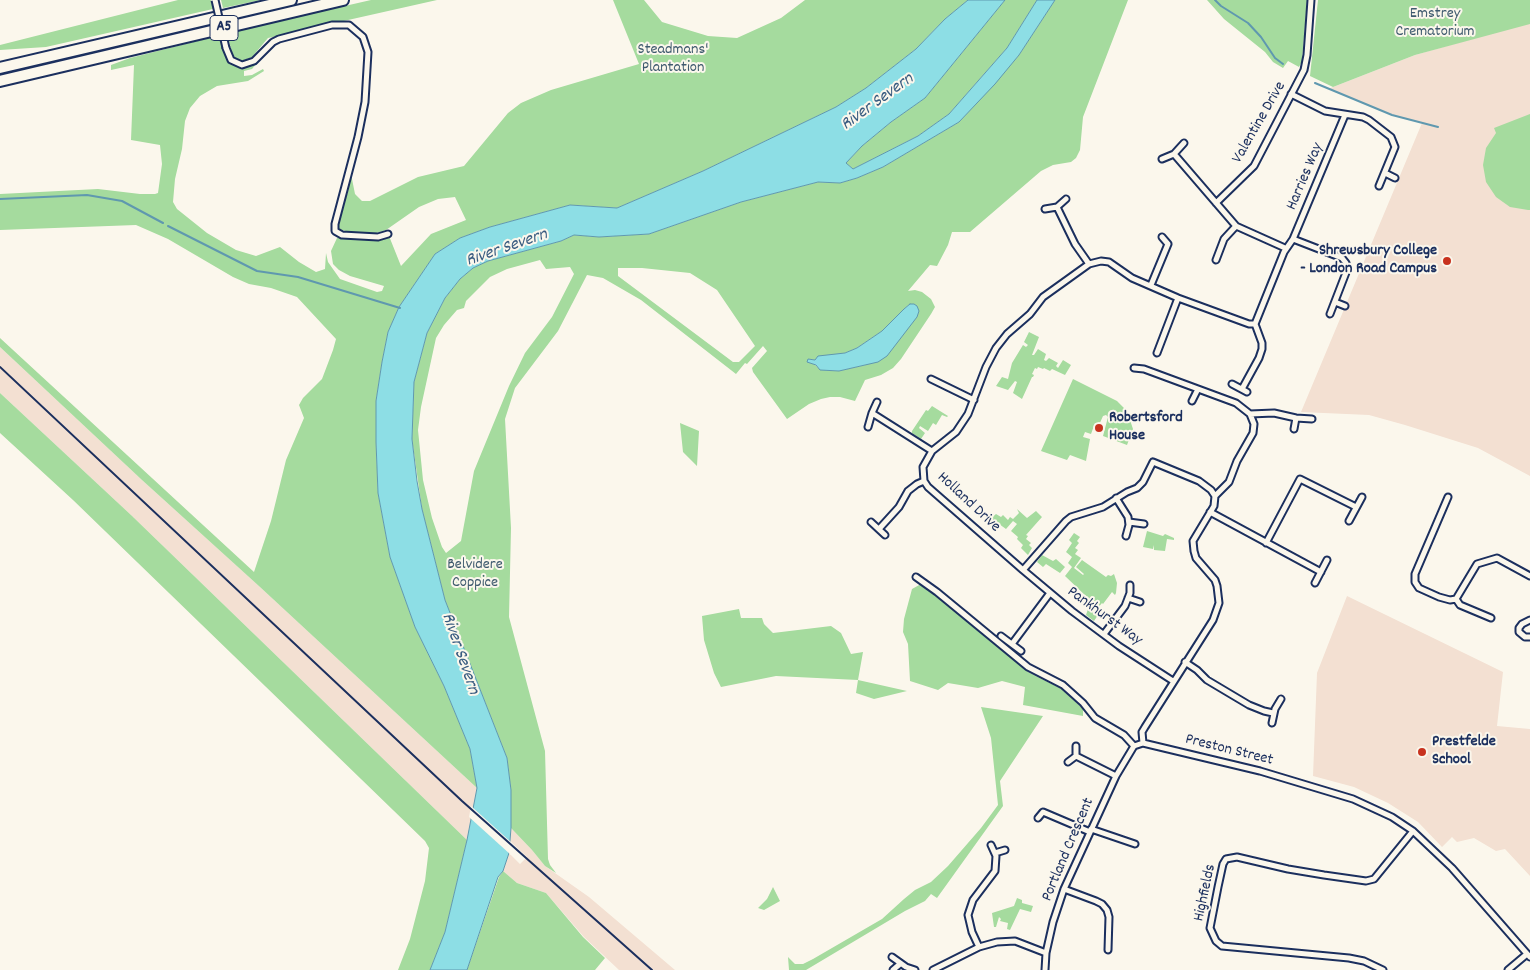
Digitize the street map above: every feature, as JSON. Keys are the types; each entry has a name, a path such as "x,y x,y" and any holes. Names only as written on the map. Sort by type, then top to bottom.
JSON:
{"highway":[{"name":"A5","path":"0,68 292,0"},
{"name":"A5","path":"0,80 343,0"},
{"name":"A5","path":"0,61 99,44"}],"street":[{"path":"215,0 226,48 231,60 242,65 254,61 273,42 279,39 332,24 350,25 363,37 368,52 365,102 358,137 335,224 335,231 342,235 378,237 388,234"},
{"name":"Valentine Drive","path":"1216,203 1254,166 1306,63 1311,0"},
{"path":"1291,94 1325,111 1353,115 1369,120 1390,137 1395,147 1380,186"},
{"name":"Harries Way","path":"1286,248 1293,239 1345,115"},
{"path":"1162,159 1174,154 1184,143"},
{"path":"1174,154 1236,226 1286,248 1255,324 1262,343 1259,358 1245,391 1232,384"},
{"path":"1385,173 1395,178"},
{"path":"1045,209 1057,206 1066,198"},
{"path":"1057,206 1075,244 1089,264 1101,261 1109,262 1132,278 1178,298 1249,324 1255,324"},
{"path":"1216,260 1224,238 1236,226"},
{"path":"1150,285 1168,244 1162,238"},
{"path":"1293,239 1342,258 1346,263 1347,270 1330,314"},
{"name":"Holland Drive","path":"1023,570 928,487 924,481 923,468 932,451 956,432 968,414 986,367 1006,334 1030,314 1043,297 1089,264"},
{"path":"1157,353 1178,298"},
{"path":"1335,302 1345,306"},
{"path":"916,577 937,592 1028,668 1063,685 1083,703 1095,718 1124,736 1134,746 1143,743 1142,732 1145,726 1213,620 1219,603 1218,586 1196,558 1193,541 1214,506 1215,496 1229,482 1237,460 1253,433 1254,424 1250,414 1236,403 1144,369 1134,368"},
{"path":"931,379 974,400"},
{"path":"1192,401 1198,389"},
{"path":"868,427 877,402"},
{"path":"872,413 932,451"},
{"path":"1250,414 1274,413 1296,418 1312,419"},
{"path":"1294,429 1296,418"},
{"path":"1023,570 1066,521 1071,517 1094,511 1140,485 1153,462 1199,481 1211,490 1215,496"},
{"path":"1266,543 1300,479 1356,507"},
{"path":"879,529 898,507 908,491 924,481"},
{"path":"1348,521 1362,497"},
{"path":"1448,497 1415,574 1415,582 1419,588 1439,597 1450,600 1456,599 1478,564 1488,559 1497,558 1530,576"},
{"path":"1116,498 1128,517 1126,536"},
{"path":"1210,512 1321,572"},
{"path":"871,522 885,535"},
{"path":"1128,522 1144,524"},
{"path":"1315,583 1327,560"},
{"name":"Pankhurst Way","path":"1023,570 1104,634 1173,681"},
{"path":"1104,634 1125,606 1130,585"},
{"path":"1012,644 1050,593"},
{"path":"1128,598 1140,602"},
{"path":"1456,599 1460,605 1491,618"},
{"path":"1530,620 1522,624 1519,632 1525,637 1530,637"},
{"path":"1001,636 1021,651"},
{"path":"1185,662 1207,680 1250,705 1264,712 1273,713"},
{"path":"1272,723 1273,713 1281,699"},
{"name":"Preston Street","path":"1143,743 1260,771 1353,799 1392,817 1413,831 1452,868 1528,955"},
{"path":"1076,746 1076,756"},
{"name":"Portland Crescent","path":"1045,970 1046,953 1053,922 1064,889 1116,776 1134,746"},
{"path":"1068,762 1076,756"},
{"path":"1076,756 1116,776"},
{"path":"1038,818 1043,812 1044,806"},
{"path":"1043,812 1090,830 1135,844"},
{"name":"Highfields","path":"1383,970 1364,961 1348,958 1222,946 1216,941 1210,928 1218,887 1223,864 1226,859 1237,856 1288,869 1366,881 1374,879 1413,831"},
{"path":"1126,841 1129,833"},
{"path":"979,947 972,932 968,916 973,900 995,871 995,853 991,845"},
{"path":"995,853 1005,850"},
{"path":"1064,889 1102,904 1109,917 1108,950"},
{"path":"933,970 979,947 997,942 1015,941 1046,953"},
{"path":"1101,941 1108,942"},
{"path":"1508,970 1528,955"},
{"path":"892,957 900,964 915,970"},
{"path":"893,970 900,964"}],"shaded area":[{"name":"Shrewsbury College - London Road Campus","path":"1530,24 1530,476 1478,448 1405,425 1369,415 1301,412 1422,123 1392,115 1328,89 1415,55"},
{"path":"0,347 477,788 467,840 131,515 0,393"},
{"name":"Prestfelde School","path":"1347,596 1503,672 1497,726 1530,729 1530,876 1505,849 1496,851 1474,838 1457,842 1452,837 1442,847 1418,822 1388,803 1354,787 1313,776 1317,673"},
{"path":"511,828 545,866 589,897 675,970 619,970 584,937 546,893 517,883 503,871 509,853 520,864 527,857 510,841"}],"green space":[{"path":"178,0 211,0 213,9 46,47 0,50 0,45"},
{"path":"221,0 261,0 223,8"},
{"path":"371,0 437,0 268,38 252,57 237,61 233,57 227,33"},
{"name":"Steadmans' Plantation","path":"613,0 644,0 662,22 708,36 737,38 781,18 805,0 968,0 945,19 916,49 866,88 836,107 703,171 617,208 570,205 490,227 460,238 435,254 399,307 388,332 376,401 378,493 390,557 415,627 444,686 470,749 477,788 0,347 0,338 254,572 271,521 286,460 304,418 299,405 303,398 322,379 336,339 297,297 271,288 249,284 233,277 168,239 136,225 0,230 0,194 98,189 140,194 158,193 162,164 160,145 131,140 134,65 111,70 111,65 130,58 221,35 225,56 234,65 242,68 258,62 252,69 244,71 244,76 252,75 263,69 264,71 248,81 217,86 200,96 190,108 185,121 182,149 175,179 173,202 177,209 207,233 236,250 256,256 280,247 316,272 325,269 326,253 328,262 340,279 377,292 382,291 384,286 350,276 333,264 331,251 337,238 383,239 389,236 401,266 431,234 466,220 455,197 438,199 419,207 386,230 373,234 357,234 338,229 337,223 348,192 351,174 355,194 362,201 370,201 418,177 464,166 508,113 521,103 551,90 639,64"},
{"path":"1005,0 1037,0 1007,48 949,114 918,136 853,169 846,163 862,146 891,122 925,98"},
{"name":"Belvidere Coppice","path":"1055,0 1128,0 1083,117 1080,150 1076,158 1071,162 1053,165 1041,171 970,232 952,232 948,245 937,266 930,265 908,291 922,292 931,299 935,307 931,314 901,359 893,368 881,375 865,380 855,401 840,397 821,399 809,404 787,419 753,372 752,368 767,351 763,346 736,374 641,300 603,278 587,275 558,331 515,388 505,419 511,528 509,617 545,751 548,859 556,873 545,866 511,828 511,790 507,758 445,600 422,509 412,439 414,382 427,333 445,298 460,279 473,268 488,261 561,241 574,235 599,237 649,234 741,202 818,182 840,183 883,167 959,122 1019,55","holes":["540,260 546,269 570,267 574,274 552,317 525,353 509,386 474,471 461,541 446,553 432,518 423,480 418,430 421,407 436,338 444,325 457,310 464,308 466,301 490,277 507,269","618,268 642,268 690,273 717,290 755,346 739,362 733,362 618,276","910,304 865,365 838,371 821,370 808,359 815,360 845,353 857,348 882,331"]},
{"path":"1207,0 1307,0 1302,61 1299,67 1288,61 1283,68 1273,62 1265,52 1224,19"},
{"name":"Emstrey Crematorium","path":"1318,0 1530,0 1530,24 1415,55 1333,87 1310,76"},
{"path":"1530,114 1530,210 1528,210 1510,207 1496,197 1486,182 1483,165 1486,148 1496,133 1494,128"},
{"path":"1029,332 1039,337 1032,355 1038,349 1046,354 1044,360 1046,361 1049,358 1058,363 1056,366 1058,368 1063,360 1071,365 1065,375 1052,369 1050,371 1044,368 1035,368 1032,374 1034,375 1022,399 1013,393 1017,382 1015,381 1008,390 996,386 1002,377 1008,379 1012,363 1023,345 1026,347 1028,345 1024,342"},
{"path":"1073,379 1117,401 1127,411 1133,429 1127,445 1103,436 1108,417 1106,415 1103,416 1099,425 1095,423 1091,434 1085,432 1083,437 1090,439 1086,461 1070,455 1067,460 1041,451"},
{"path":"0,393 131,515 467,840 445,932 430,970 398,970 410,939 425,881 429,848 425,841 73,500 0,433"},
{"path":"932,406 948,416 942,415 936,425 933,423 928,431 920,426 919,428 925,433 921,439 912,431 926,410 928,411"},
{"path":"680,423 699,431 697,466 683,452"},
{"path":"1017,509 1027,518 1036,511 1042,517 1026,535 1028,536 1026,539 1031,543 1029,545 1032,548 1028,555 1021,548 1023,545 1017,539 1018,537 1011,531 1017,524 1013,521 1006,529 999,524 997,527 989,520 996,514 1001,517 1003,515 1008,520 1010,517 1013,519 1019,513"},
{"path":"1147,531 1163,536 1165,534 1174,538 1174,540 1167,539 1165,551 1154,550 1154,545 1153,549 1143,547"},
{"path":"1074,533 1080,537 1077,541 1079,543 1075,548 1078,550 1075,554 1081,558 1074,568 1084,574 1076,567 1082,560 1106,577 1114,574 1117,583 1115,595 1112,592 1097,609 1100,612 1094,621 1086,615 1087,608 1091,604 1088,601 1089,599 1065,576 1072,567 1068,563 1072,557 1066,552 1072,543 1069,540"},
{"path":"1042,555 1053,561 1056,559 1065,567 1060,573 1046,564 1043,567 1037,562"},
{"path":"921,584 955,610 1028,672 1062,689 1083,709 1083,716 1023,705 1025,687 1002,681 978,688 948,683 938,690 910,681 908,644 903,632 904,619 912,589"},
{"path":"739,609 741,618 762,618 764,624 773,633 831,626 841,633 851,654 863,652 858,680 776,676 721,687 714,673 704,640 702,616"},
{"path":"858,680 907,691 874,699 856,693"},
{"path":"981,707 1043,716 1000,781 1003,806 937,898 931,894 925,901 806,970 789,970 788,957 795,964 803,964 813,959 882,919 915,890 931,882 948,866 998,805 991,738"},
{"path":"503,871 517,883 546,893 583,937 605,958 595,970 467,970 499,877"},
{"path":"773,887 780,901 764,910 758,908 767,899"},
{"path":"1017,898 1022,900 1022,903 1033,906 1031,912 1020,909 1010,930 1007,929 1008,923 1000,921 999,917 996,927 994,927 992,913 1014,906"}],"water":[{"name":"River Severn","path":"968,0 1005,0 925,98 891,122 862,146 846,163 853,169 918,136 949,114 1007,48 1037,0 1055,0 1019,55 959,122 883,167 840,183 818,182 741,202 649,234 599,237 574,235 561,241 488,261 473,268 460,279 445,298 427,333 414,382 412,439 417,481 422,509 445,600 507,758 511,790 511,828 509,853 503,871 498,877 467,970 430,970 445,932 467,840 477,788 470,749 444,686 415,627 390,557 378,493 376,401 388,332 399,307 435,254 460,238 490,227 570,205 617,208 703,171 836,107 866,88 916,49 945,19"},
{"path":"910,304 917,306 919,311 917,317 887,356 878,362 839,371 820,370 816,365 807,362 808,359 815,360 818,356 845,353 857,348 882,331"}],"pier":[{"path":"471,806 512,843 511,855 469,817"}],"waterway":[{"path":"1215,0 1248,23 1261,37 1275,58 1283,64"},
{"path":"1315,83 1392,115 1438,127"},
{"path":"0,199 87,195 122,201 163,223"},
{"path":"168,226 257,271 298,277 400,308"}],"railway":[{"path":"0,367 462,801 652,970"}],"place":[{"name":"Shrewsbury College - London Road Campus","path":"1447,261"},
{"name":"Robertsford House","path":"1099,428"},
{"name":"Prestfelde School","path":"1422,752"}]}
